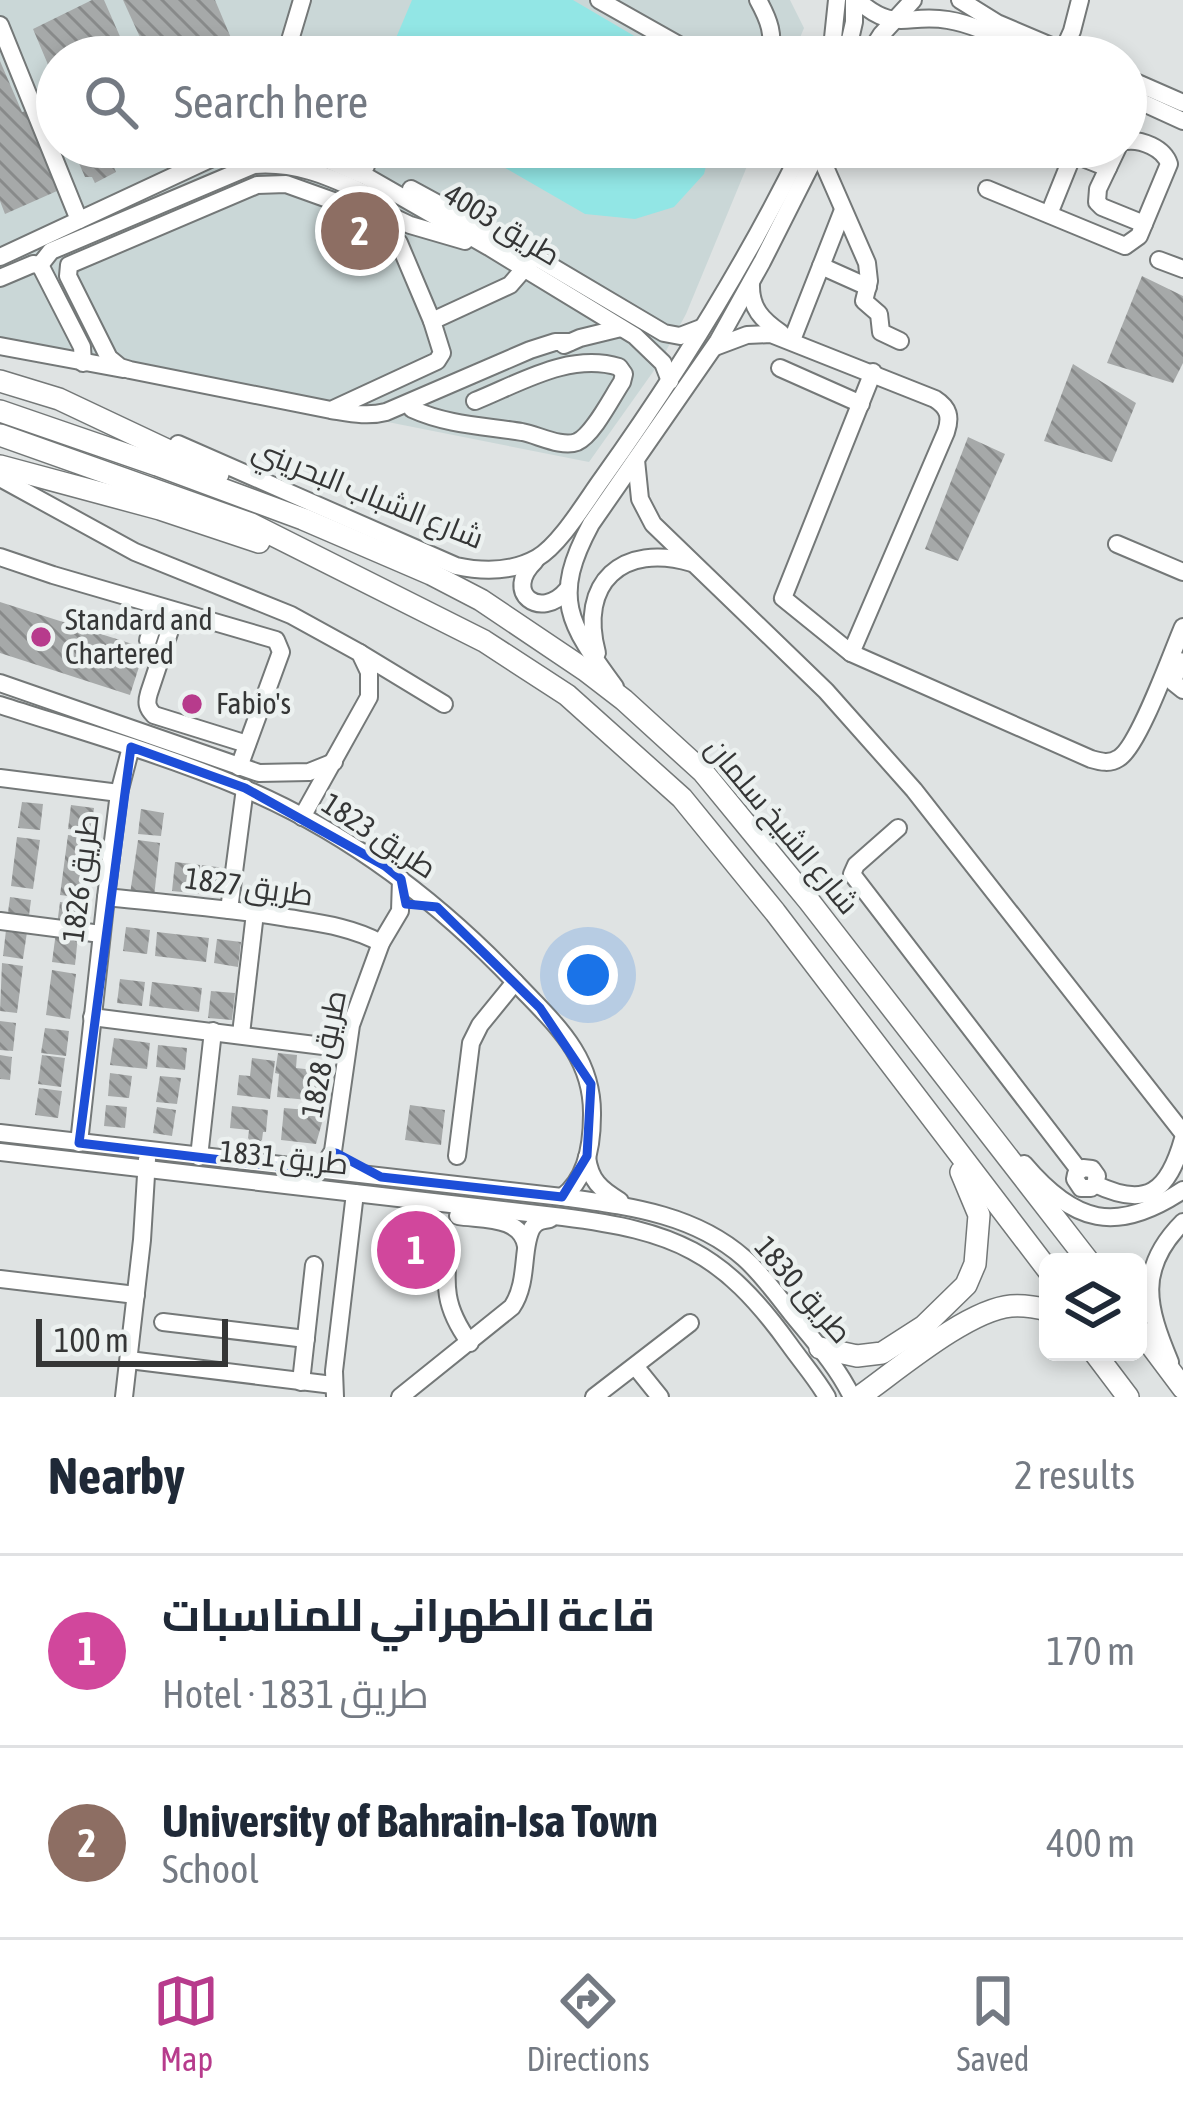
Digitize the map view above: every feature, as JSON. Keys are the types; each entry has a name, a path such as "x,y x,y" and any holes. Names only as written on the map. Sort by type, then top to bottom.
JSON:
{"main road":[{"path":"0,381 59,399 303,519"},
{"name":"شارع الشيخ سلمان","path":"0,412 303,519 412,566 481,600 625,700 703,772 1082,1253"},
{"name":"شارع الشيخ سلمان","path":"0,435 251,524 484,641 567,695 682,798 1039,1258"},
{"path":"0,466 160,509 361,580"},
{"path":"816,966 825,988 965,1178 979,1215 975,1264 966,1286 924,1326 882,1353 857,1356 820,1348"},
{"path":"845,1396 926,1331 952,1300"},
{"path":"845,1396 894,1373 944,1337 996,1309 1039,1308"},
{"path":"1147,1340 1182,1386"},
{"path":"1101,1361 1128,1397"},
{"path":"1118,1361 1145,1397"},
{"path":"882,1397 894,1373"}],"street":[{"path":"291,36 302,0"},
{"path":"599,0 663,36"},
{"path":"758,0 772,36"},
{"path":"833,36 837,0"},
{"path":"856,0 893,22 949,20 994,36"},
{"path":"851,36 856,0"},
{"path":"883,36 913,0"},
{"path":"960,0 1028,36"},
{"path":"1072,36 1080,0"},
{"path":"0,26 36,114"},
{"path":"1147,87 1183,103"},
{"path":"1147,105 1183,121"},
{"path":"987,189 1125,246 1139,236 1169,164 1162,152 1147,145"},
{"path":"58,168 79,220"},
{"path":"0,257 191,168"},
{"path":"40,265 51,250 247,168"},
{"path":"304,168 362,192"},
{"name":"طريق 4003","path":"351,168 388,182 489,247 529,263"},
{"name":"طريق 4003","path":"365,168 633,328 663,363 670,381"},
{"path":"795,168 670,381 550,548 524,572 520,581 530,599 551,604 567,590 578,548 591,524 713,348 751,284 802,168"},
{"path":"821,168 867,263 864,302 879,314 884,334 900,341"},
{"path":"1049,214 1068,168"},
{"path":"1108,168 1097,202 1144,224"},
{"path":"339,203 388,182"},
{"path":"124,369 109,358 70,279 67,268 72,262 257,184 286,184 376,219 390,230 442,349 439,359 331,410"},
{"path":"792,340 843,210"},
{"path":"376,219 391,217 489,247"},
{"path":"1159,260 1183,269"},
{"path":"432,321 498,293 529,263"},
{"path":"0,278 40,265"},
{"path":"40,265 82,347 82,362"},
{"path":"821,266 868,287"},
{"path":"751,284 759,316 792,340"},
{"path":"408,407 547,344 633,328"},
{"name":"طريق 4003","path":"633,328 687,335 701,328"},
{"path":"713,348 747,335 771,334 873,372 945,406 950,421 851,653"},
{"path":"0,346 373,416 408,407 570,342"},
{"path":"408,407 434,418 576,442 590,430 623,374 620,367 610,364 569,364 475,401"},
{"path":"780,368 861,404"},
{"path":"873,372 783,598 851,653 1106,763 1128,749 1183,627"},
{"path":"464,424 475,401 474,381"},
{"name":"شارع الشباب البحريني","path":"59,399 118,417 457,566 496,571 538,557"},
{"path":"635,460 640,499 653,524 826,691 914,790 1183,1136 1173,1168 1149,1193 1130,1197 1095,1184 1097,1175 1092,1168 1079,1170 852,874 898,828"},
{"path":"0,478 135,552 291,615 444,704"},
{"path":"1117,544 1183,572"},
{"path":"600,667 591,624 599,587 606,578 621,566 656,556 698,565"},
{"path":"0,557 270,638 280,645 239,767"},
{"path":"567,590 574,624 625,700"},
{"path":"148,640 168,609"},
{"path":"168,609 148,709 154,716 247,744"},
{"path":"302,817 369,697 369,672 359,653"},
{"path":"1183,653 1173,677 1175,686 1183,690"},
{"path":"0,683 259,773 309,772 334,762"},
{"name":"طريق 1823","path":"0,705 245,788 302,817 385,866 515,982 573,1047 586,1070 592,1095 592,1127 580,1178 562,1207 534,1226 526,1265"},
{"name":"طريق 1826","path":"79,1143 119,793 131,747"},
{"path":"0,778 119,793"},
{"path":"230,910 245,788"},
{"name":"طريق 1828","path":"316,1171 330,1157 336,1138 358,1002 381,943 398,917 401,879"},
{"name":"طريق 1827","path":"106,897 255,913 361,932 381,943"},
{"path":"398,917 414,906 436,908"},
{"path":"241,1034 255,913"},
{"path":"0,921 101,934"},
{"path":"457,1156 471,1043 479,1024 515,982"},
{"path":"92,1017 347,1049"},
{"path":"200,1157 213,1031"},
{"name":"طريق 1831","path":"0,1130 79,1143 146,1170 413,1200 562,1207"},
{"name":"طريق 1828","path":"336,1138 346,1157 381,1178"},
{"path":"994,1138 1011,1149 1057,1198 1078,1211 1131,1216 1183,1190"},
{"path":"0,1152 32,1156 63,1170 132,1179 146,1170"},
{"path":"587,1156 596,1184 628,1206"},
{"name":"طريق 1831","path":"146,1170 200,1157 381,1178 562,1207"},
{"path":"124,1397 146,1170"},
{"path":"145,1210 157,1184 176,1173"},
{"path":"129,1360 301,1382 334,1391 355,1193"},
{"path":"400,1397 501,1318 516,1302 526,1265 526,1242 512,1224 436,1213 413,1200"},
{"name":"طريق 1830","path":"562,1207 628,1206 688,1223 743,1257 820,1348 845,1396"},
{"name":"طريق 1830","path":"562,1207 656,1235 724,1270 845,1396"},
{"path":"1182,1386 1157,1332 1150,1296 1163,1246 1183,1222"},
{"path":"449,1243 448,1301 455,1322 470,1342"},
{"path":"301,1382 314,1265"},
{"path":"0,1280 136,1295"},
{"path":"163,1322 306,1339"},
{"path":"594,1397 690,1323"},
{"path":"635,1366 660,1397"}],"highlighted area":[{"path":"131,747 245,788 385,866 401,879 406,904 437,907 540,1008 591,1084 587,1156 562,1197 381,1177 336,1153 316,1171 79,1143"}],"shaded area":[{"path":"0,0 790,0 804,28 801,36 36,36 36,168 746,168 686,314 660,362 589,462 0,345"},
{"path":"412,0 573,0 634,36 397,36"},
{"path":"505,168 706,168 674,207 635,219 585,214"}],"building":[{"path":"92,0 104,0 120,36 36,36 33,29"},
{"path":"123,0 215,0 230,36 139,36"},
{"path":"0,61 36,137 36,168 48,168 57,191 5,214 0,201"},
{"path":"81,168 114,168 116,172 95,183 92,177 85,177"},
{"path":"1142,276 1183,296 1183,363 1173,383 1107,363"},
{"path":"1073,364 1136,403 1112,462 1044,441"},
{"path":"968,437 1005,454 958,561 925,549"},
{"path":"0,602 145,648 130,695 0,653"},
{"path":"22,802 43,804 40,830 18,828"},
{"path":"71,805 94,808 91,832 68,829"},
{"path":"141,809 164,813 161,836 138,834"},
{"path":"68,835 91,838 84,898 60,895"},
{"path":"17,837 40,840 33,889 11,886"},
{"path":"138,840 160,843 154,897 130,894"},
{"path":"175,862 200,865 199,886 202,865 225,868 221,896 172,891"},
{"path":"10,897 31,900 28,923 7,920"},
{"path":"60,902 82,905 80,928 57,925"},
{"path":"126,927 150,930 147,954 123,951"},
{"path":"6,930 27,932 23,959 3,956"},
{"path":"56,932 78,936 75,965 52,962"},
{"path":"157,932 209,938 206,962 155,956"},
{"path":"217,939 241,942 238,967 214,963"},
{"path":"2,963 23,966 17,1013 0,1011"},
{"path":"52,970 76,974 70,1019 46,1015"},
{"path":"120,979 145,982 142,1006 117,1003"},
{"path":"152,982 202,988 199,1012 149,1006"},
{"path":"211,991 235,993 232,1020 208,1018"},
{"path":"0,1021 16,1023 13,1051 0,1050"},
{"path":"45,1028 69,1031 66,1056 41,1053"},
{"path":"114,1038 150,1043 147,1069 110,1065"},
{"path":"158,1045 187,1048 185,1070 156,1067"},
{"path":"278,1053 297,1055 296,1068 323,1071 320,1092 308,1100 277,1097"},
{"path":"0,1055 12,1057 10,1080 0,1079"},
{"path":"42,1055 65,1058 61,1087 38,1084"},
{"path":"252,1058 275,1061 270,1099 237,1095 239,1075 250,1076"},
{"path":"110,1073 132,1076 129,1098 108,1096"},
{"path":"160,1076 181,1078 177,1104 156,1102"},
{"path":"39,1088 62,1091 58,1118 35,1115"},
{"path":"106,1105 127,1107 125,1128 104,1126"},
{"path":"410,1105 445,1110 441,1145 405,1140"},
{"path":"232,1106 268,1110 262,1140 251,1142 249,1130 230,1128"},
{"path":"157,1107 176,1110 172,1136 153,1133"},
{"path":"284,1108 318,1111 317,1118 323,1119 316,1144 281,1140"}],"place":[{"name":"University of Bahrain-Isa Town","path":"360,231"},
{"name":"Standard and Chartered","path":"41,637"},
{"name":"Fabio's","path":"192,704"},
{"name":"قاعة الظهراني للمناسبات","path":"416,1250"}]}
